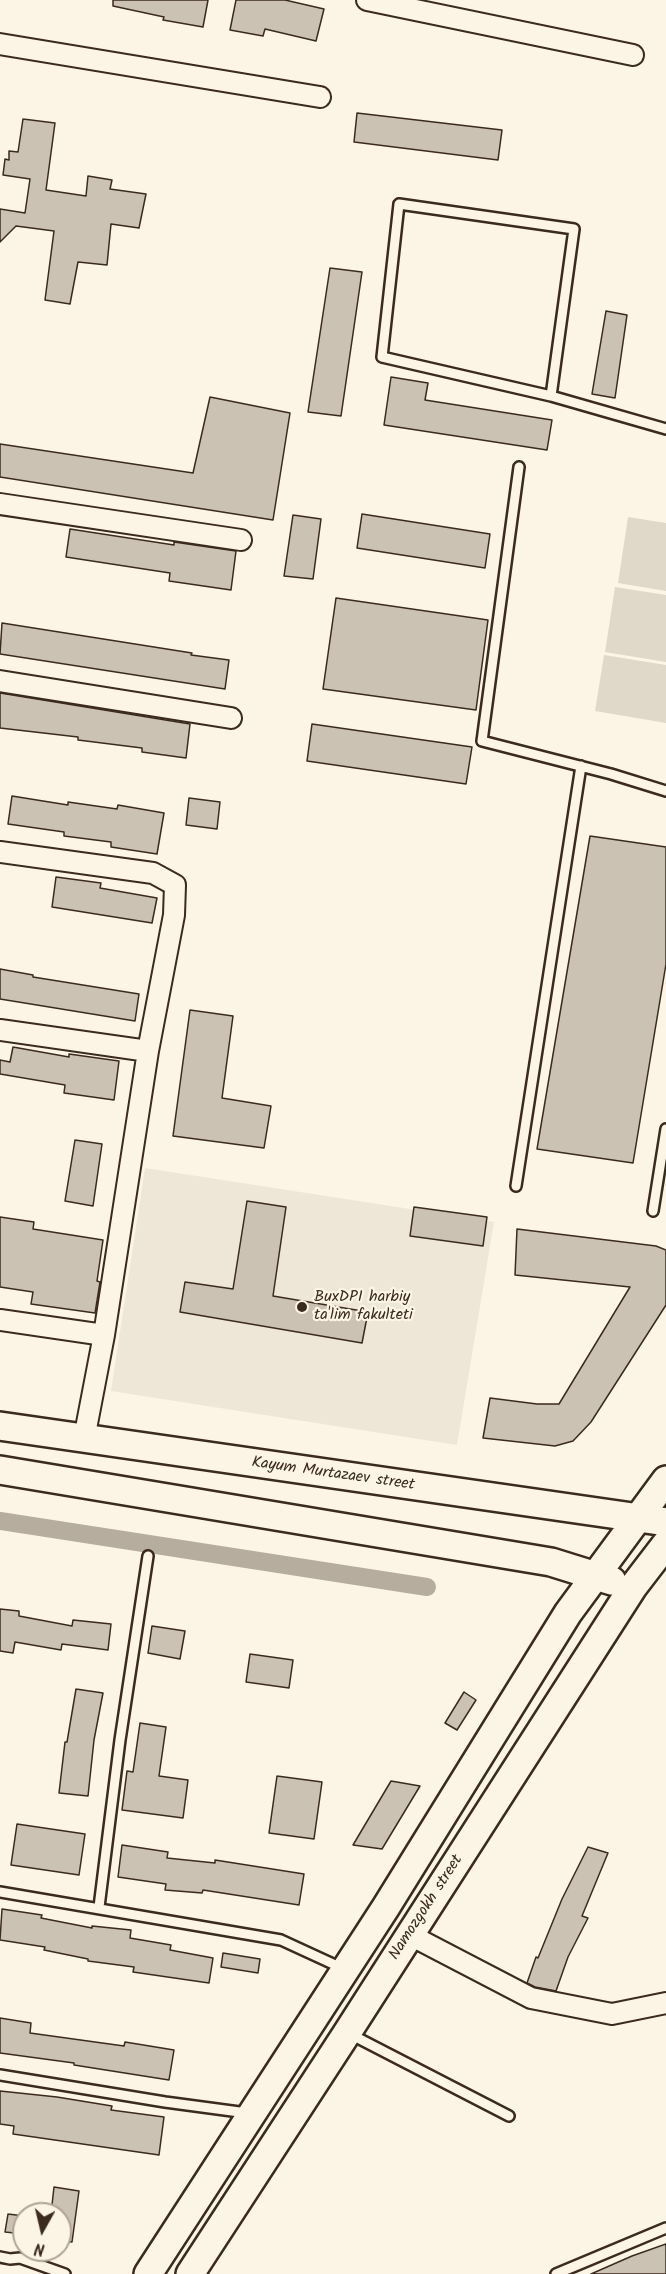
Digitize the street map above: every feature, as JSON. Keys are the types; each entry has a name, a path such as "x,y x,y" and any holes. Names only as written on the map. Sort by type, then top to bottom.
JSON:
{"main road":[{"name":"Kayum Murtazaev street","path":"0,1426 666,1522"},
{"path":"0,1470 551,1562 633,1587"},
{"path":"148,2274 386,1907 567,1613 666,1480"},
{"name":"Namozgokh street","path":"190,2274 633,1587 666,1544"}],"street":[{"path":"367,0 633,56"},
{"path":"0,44 320,97"},
{"path":"0,504 241,540"},
{"path":"0,681 231,718"},
{"path":"0,852 153,873 175,885 174,915 148,1051 104,1335 84,1439"},
{"path":"0,1030 148,1051"},
{"path":"0,1320 104,1335"},
{"path":"410,1935 531,1998 612,2014 666,2003"}],"lane":[{"path":"550,396 574,229 399,204 382,357 550,396 666,429"},
{"path":"519,467 482,741 581,766 666,791"},
{"path":"516,1186 581,766"},
{"path":"653,1211 666,1129"},
{"path":"99,1908 120,1740 148,1556"},
{"path":"0,1892 281,1940 345,1969"},
{"path":"347,2033 509,2116"},
{"path":"0,2075 253,2114"},
{"path":"556,2274 666,2228"},
{"path":"0,2257 20,2258 65,2274"}],"shaded area":[{"path":"628,517 666,523 666,591 618,583"},
{"path":"615,587 666,595 666,662 605,652"},
{"path":"604,655 666,665 666,723 595,711"},
{"name":"BuxDPI harbiy ta'lim fakulteti","path":"145,1168 494,1222 457,1445 111,1391"}],"building":[{"path":"113,0 208,0 203,27 163,20 164,17 113,6"},
{"path":"236,0 285,0 324,9 316,41 265,29 263,36 230,30"},
{"path":"357,113 502,130 498,160 354,142"},
{"path":"23,119 55,123 46,190 86,196 88,176 112,180 110,189 146,194 139,228 111,224 107,265 78,262 70,304 45,300 54,231 16,226 0,242 0,209 25,213 30,179 3,175 5,159 9,160 9,151 18,152"},
{"path":"330,268 362,272 341,416 308,412"},
{"path":"606,311 627,315 615,398 592,394"},
{"path":"391,377 428,383 425,400 552,420 547,450 384,425"},
{"path":"210,397 290,413 273,520 0,477 0,444 193,473"},
{"path":"362,514 490,534 485,568 357,548"},
{"path":"293,515 321,519 313,579 284,576"},
{"path":"70,529 174,545 174,542 236,551 231,590 169,581 170,573 66,557"},
{"path":"336,598 488,620 476,710 323,689"},
{"path":"2,623 229,660 225,689 0,654"},
{"path":"0,693 190,724 186,758 142,752 142,748 78,740 78,737 0,728"},
{"path":"312,724 472,747 466,784 307,761"},
{"path":"12,796 68,805 68,802 117,809 118,805 164,813 157,854 111,847 111,842 64,836 64,832 8,824"},
{"path":"189,798 220,802 217,829 186,825"},
{"path":"590,836 666,847 666,964 633,1163 537,1149"},
{"path":"56,877 101,883 100,888 157,898 152,923 52,907"},
{"path":"0,969 33,975 33,977 139,994 135,1021 0,999"},
{"path":"190,1010 233,1016 222,1098 271,1106 264,1148 173,1136"},
{"path":"13,1047 69,1057 69,1054 119,1061 114,1100 64,1093 65,1085 0,1074 0,1060 10,1062"},
{"path":"75,1140 102,1144 93,1206 65,1201"},
{"path":"247,1201 286,1207 273,1296 368,1312 362,1343 180,1312 185,1282 233,1289"},
{"path":"414,1207 487,1217 483,1246 410,1236"},
{"path":"0,1217 34,1222 33,1229 103,1240 95,1313 31,1304 33,1292 0,1287"},
{"path":"517,1229 656,1246 666,1250 666,1305 591,1422 573,1441 555,1446 483,1438 490,1398 537,1404 559,1404 630,1287 515,1275"},
{"path":"0,1609 19,1611 19,1616 72,1626 73,1620 111,1624 108,1650 62,1644 61,1650 15,1642 13,1653 0,1651"},
{"path":"152,1626 185,1631 180,1659 148,1653"},
{"path":"250,1654 293,1660 289,1688 246,1682"},
{"path":"76,1689 103,1693 94,1740 88,1796 59,1793 65,1742 67,1742"},
{"path":"464,1692 476,1700 457,1730 445,1723"},
{"path":"140,1723 166,1727 159,1776 188,1780 183,1818 122,1810 127,1771 133,1772"},
{"path":"277,1776 322,1782 314,1839 269,1833"},
{"path":"391,1781 420,1786 382,1849 353,1845"},
{"path":"17,1824 85,1834 79,1875 11,1865"},
{"path":"122,1845 168,1852 167,1858 215,1863 215,1860 304,1874 299,1905 203,1890 202,1893 165,1890 166,1884 118,1877"},
{"path":"588,1847 608,1853 582,1916 588,1918 568,1957 556,1991 535,1987 527,1983 536,1957 538,1958 562,1899"},
{"path":"2,1909 42,1915 41,1918 92,1928 92,1926 131,1930 130,1938 171,1945 170,1950 213,1958 209,1983 133,1972 134,1967 88,1961 88,1959 44,1950 45,1947 0,1940"},
{"path":"223,1953 260,1959 258,1973 221,1967"},
{"path":"0,2018 31,2023 30,2033 124,2046 125,2042 174,2050 169,2080 0,2053"},
{"path":"0,2091 57,2097 112,2106 111,2110 164,2117 159,2155 13,2134 14,2126 0,2124"},
{"path":"54,2187 79,2191 72,2242 72,2202 52,2202"},
{"path":"8,2214 12,2214 12,2233 5,2232"},
{"path":"666,2244 666,2274 591,2274 632,2256"}],"waterway":[{"path":"0,1521 427,1587"}],"place":[{"name":"BuxDPI harbiy ta'lim fakulteti","path":"302,1307"}]}
